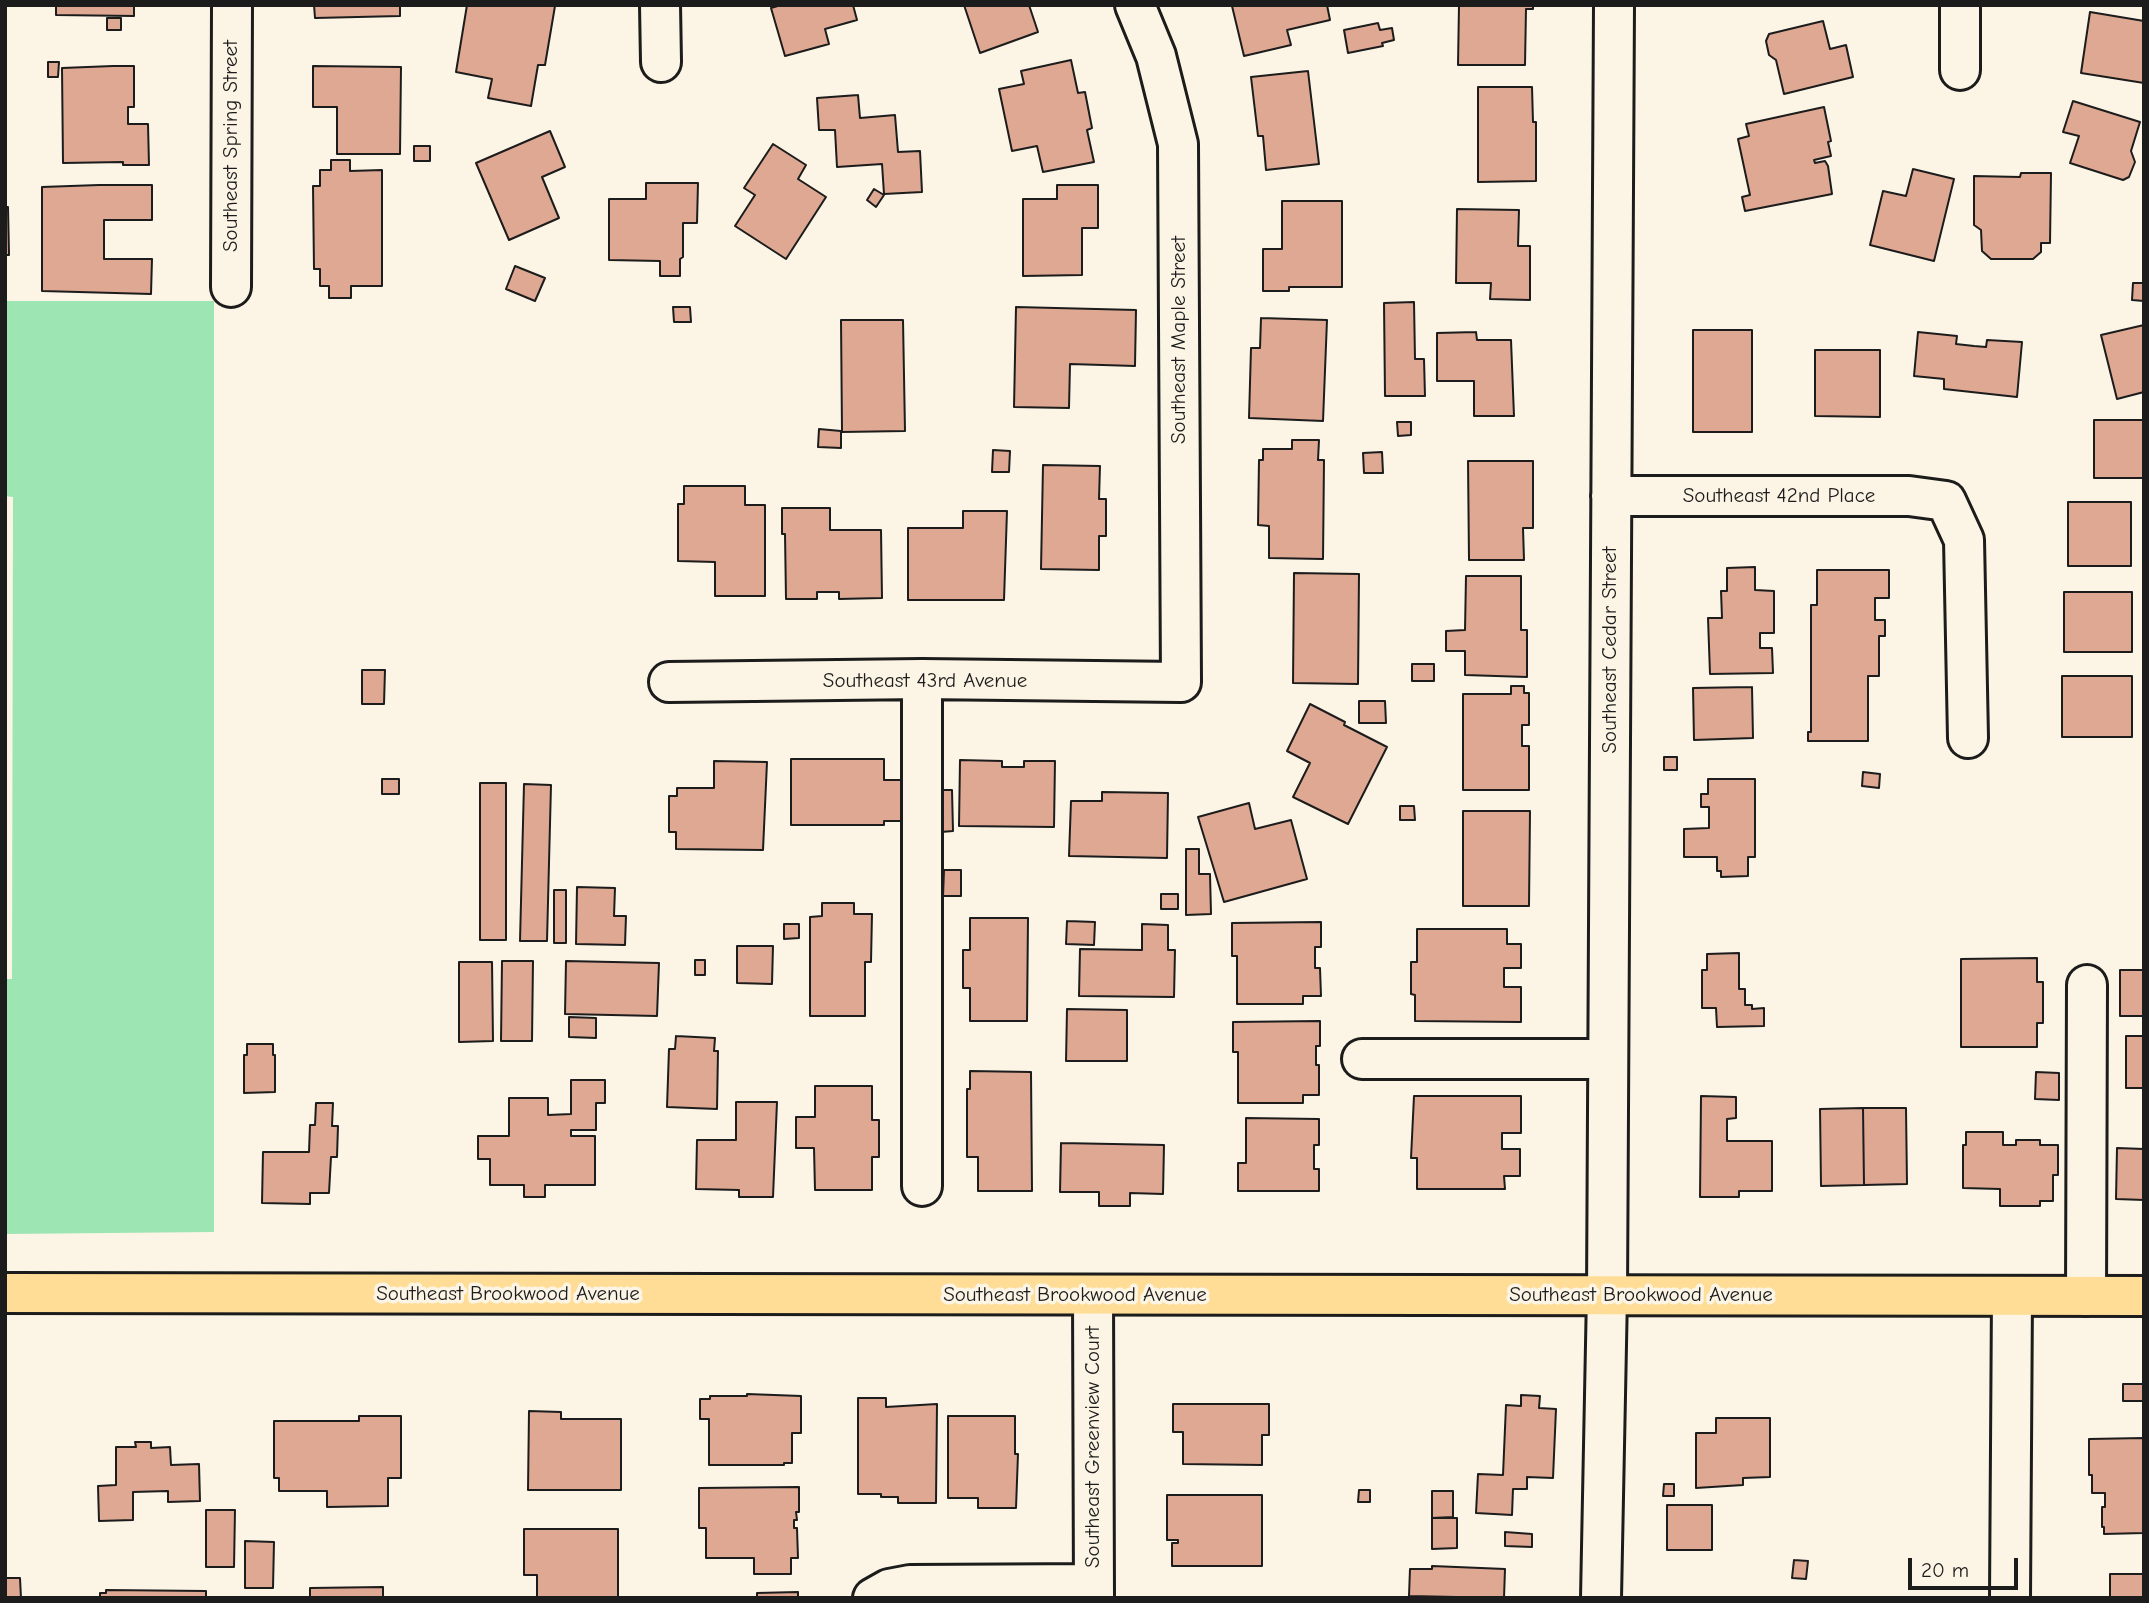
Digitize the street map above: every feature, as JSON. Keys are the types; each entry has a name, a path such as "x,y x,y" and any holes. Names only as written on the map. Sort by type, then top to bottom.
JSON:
{"main road":[{"name":"Southeast Brookwood Avenue","path":"5,1293 2144,1296"}],"street":[{"name":"Southeast Spring Street","path":"231,287 232,5"},
{"path":"660,5 661,62"},
{"name":"Southeast Maple Street","path":"1135,5 1156,56 1178,144 1181,682"},
{"name":"Southeast Cedar Street","path":"1601,1598 1607,1294 1614,5"},
{"path":"1960,5 1960,70"},
{"name":"Southeast 42nd Place","path":"1611,496 1909,496 1946,501 1964,540 1968,738"},
{"path":"922,679 922,1186"},
{"name":"Southeast 43rd Avenue","path":"669,682 922,679 1181,682"},
{"path":"2086,1296 2087,985"},
{"path":"1363,1059 1608,1059"},
{"name":"Southeast Greenview Court","path":"1093,1296 1094,1591"},
{"path":"2010,1598 2012,1296"},
{"path":"873,1598 889,1589 910,1585 1094,1591"}],"green space":[{"path":"5,301 214,301 214,1232 5,1234 5,979 12,979 13,497 5,496"}],"building":[{"path":"56,5 134,5 134,16 56,15"},
{"path":"314,5 400,5 400,16 315,18"},
{"path":"467,5 555,6 545,65 538,65 531,106 488,98 492,79 456,72"},
{"path":"781,5 853,5 857,20 825,29 829,44 785,56 771,8"},
{"path":"964,5 1029,5 1038,32 980,53"},
{"path":"1327,5 1330,20 1287,30 1291,45 1244,56 1232,6"},
{"path":"1459,5 1533,5 1533,9 1526,9 1525,65 1458,65"},
{"path":"2090,12 2144,21 2144,83 2081,73"},
{"path":"107,18 121,18 121,30 107,30"},
{"path":"1823,21 1830,49 1846,45 1853,77 1784,94 1776,60 1769,55 1766,41 1769,34"},
{"path":"1378,23 1380,30 1392,28 1394,40 1382,43 1383,46 1348,53 1344,30"},
{"path":"1071,60 1078,93 1085,92 1092,128 1087,130 1094,162 1043,172 1037,146 1012,151 999,89 1024,84 1021,71"},
{"path":"48,62 59,62 58,77 48,77"},
{"path":"134,66 134,107 128,107 128,124 148,124 149,165 123,165 123,162 63,163 62,68"},
{"path":"313,66 401,67 400,154 337,154 337,107 313,107"},
{"path":"1308,71 1319,164 1266,170 1263,136 1258,136 1251,77"},
{"path":"1478,87 1532,87 1533,122 1536,122 1536,181 1478,182"},
{"path":"858,95 860,118 895,115 898,152 920,151 922,192 884,194 882,164 837,167 835,130 819,130 817,98"},
{"path":"2073,101 2140,122 2131,151 2135,162 2129,177 2123,180 2070,163 2079,136 2063,132"},
{"path":"1824,107 1831,141 1828,142 1831,156 1814,160 1815,163 1825,161 1828,166 1832,194 1745,211 1742,197 1750,195 1738,139 1749,136 1746,124"},
{"path":"550,131 565,167 542,177 559,218 509,240 476,163"},
{"path":"773,144 806,165 798,179 826,197 786,259 735,226 755,195 744,188"},
{"path":"414,146 430,146 430,161 414,161"},
{"path":"331,160 350,160 350,171 382,170 382,286 351,286 351,298 329,298 329,286 320,286 320,269 314,269 313,186 320,186 320,170 331,170"},
{"path":"1913,169 1954,179 1934,261 1870,245 1883,191 1906,196"},
{"path":"2021,173 2051,173 2050,243 2041,243 2041,252 2033,259 1991,259 1982,251 1981,230 1974,225 1974,176 2020,177"},
{"path":"646,183 698,183 697,223 683,223 680,276 660,276 660,261 609,260 609,199 646,199"},
{"path":"152,185 152,220 104,220 104,259 152,259 151,294 42,291 42,187"},
{"path":"1057,185 1098,185 1098,228 1082,228 1082,275 1023,276 1023,199 1057,199"},
{"path":"874,189 884,195 876,207 867,200"},
{"path":"1282,201 1342,201 1342,287 1289,287 1289,291 1263,291 1263,249 1282,249"},
{"path":"5,207 8,207 9,255 5,255"},
{"path":"1457,209 1519,210 1518,246 1530,246 1530,300 1490,299 1491,283 1456,283"},
{"path":"515,266 545,278 535,301 506,289"},
{"path":"2133,283 2144,283 2144,301 2132,300"},
{"path":"1414,302 1415,359 1424,359 1425,396 1385,396 1384,303"},
{"path":"673,307 690,307 691,322 674,322"},
{"path":"1016,307 1136,310 1135,366 1070,364 1069,408 1014,407"},
{"path":"1261,318 1327,320 1323,421 1249,418 1251,348 1260,348"},
{"path":"841,320 903,320 905,431 842,432"},
{"path":"2144,325 2144,392 2117,399 2101,335"},
{"path":"1693,330 1752,330 1752,432 1693,432"},
{"path":"1476,332 1477,340 1511,340 1514,416 1474,416 1474,381 1437,381 1437,333"},
{"path":"1918,332 1957,336 1956,344 1974,346 1986,347 1987,340 2022,342 2017,397 1944,389 1944,379 1914,376"},
{"path":"1815,350 1880,350 1880,417 1815,416"},
{"path":"2094,420 2144,420 2144,478 2094,478"},
{"path":"1397,422 1411,422 1411,435 1398,436"},
{"path":"819,429 841,431 841,448 818,447"},
{"path":"1292,440 1319,440 1318,460 1324,460 1323,559 1269,558 1269,526 1258,525 1259,460 1263,460 1263,449 1292,449"},
{"path":"993,450 1010,451 1009,472 992,472"},
{"path":"1382,452 1383,473 1364,473 1363,453"},
{"path":"1468,461 1533,461 1533,528 1523,528 1524,560 1469,560"},
{"path":"1043,465 1100,466 1099,499 1106,499 1106,536 1099,536 1099,570 1041,569"},
{"path":"684,486 745,486 745,505 765,505 765,596 715,596 715,562 678,561 678,504 684,504"},
{"path":"2068,502 2131,502 2131,566 2068,566"},
{"path":"782,508 830,508 830,530 881,530 882,598 839,599 839,592 817,592 817,599 786,599"},
{"path":"963,511 1007,511 1004,600 908,600 908,528 963,528"},
{"path":"1755,567 1755,590 1774,591 1774,633 1760,633 1760,648 1772,648 1773,673 1710,674 1708,618 1722,618 1721,591 1727,591 1727,568"},
{"path":"1817,570 1889,570 1889,598 1875,598 1875,620 1885,620 1885,636 1879,636 1879,676 1868,676 1868,741 1808,741 1808,732 1811,732 1811,605 1817,605"},
{"path":"1294,573 1359,574 1358,684 1293,683"},
{"path":"1466,576 1521,576 1521,630 1527,630 1527,677 1465,675 1465,651 1446,651 1446,631 1465,630"},
{"path":"2064,592 2132,592 2132,652 2064,652"},
{"path":"1412,664 1434,664 1434,681 1412,681"},
{"path":"362,670 385,670 384,704 362,704"},
{"path":"2062,676 2132,676 2132,737 2062,737"},
{"path":"1511,686 1524,686 1524,693 1529,693 1529,725 1522,725 1522,746 1529,746 1529,790 1463,790 1463,694 1511,694"},
{"path":"1752,687 1753,738 1694,740 1693,688"},
{"path":"1359,701 1385,701 1386,723 1359,723"},
{"path":"1310,704 1387,747 1348,824 1293,797 1310,763 1287,751"},
{"path":"1664,757 1677,757 1677,770 1664,770"},
{"path":"791,759 884,759 884,780 905,780 905,821 884,821 884,825 791,825"},
{"path":"960,760 1002,761 1002,767 1024,767 1024,761 1055,761 1054,827 959,826"},
{"path":"714,761 767,762 763,850 676,849 676,832 669,832 669,796 677,796 677,788 714,788"},
{"path":"1863,772 1880,774 1879,788 1862,786"},
{"path":"382,779 399,779 399,794 382,794"},
{"path":"1708,779 1755,779 1755,857 1748,857 1748,876 1721,877 1721,871 1717,871 1717,857 1684,857 1684,829 1709,828 1709,807 1701,807 1701,794 1708,794"},
{"path":"480,783 506,783 506,940 480,940"},
{"path":"524,784 551,785 547,941 520,941"},
{"path":"940,790 952,790 953,831 941,832"},
{"path":"1102,792 1168,793 1167,858 1069,856 1071,801 1102,801"},
{"path":"1249,803 1255,829 1291,820 1307,879 1224,902 1198,817"},
{"path":"1400,806 1414,806 1415,820 1400,820"},
{"path":"1463,811 1530,811 1529,906 1463,906"},
{"path":"1186,849 1199,849 1199,874 1210,874 1211,914 1186,915"},
{"path":"944,870 961,870 961,896 943,896"},
{"path":"577,887 615,888 614,916 626,916 625,945 576,944"},
{"path":"554,890 566,890 566,943 554,943"},
{"path":"1161,894 1178,894 1178,909 1161,909"},
{"path":"822,903 854,903 854,914 872,914 871,962 865,962 865,1016 810,1016 810,917 822,916"},
{"path":"970,918 1028,918 1027,1021 970,1021 970,988 963,988 963,950 970,950"},
{"path":"1067,921 1095,922 1094,945 1066,944"},
{"path":"1321,922 1321,947 1315,947 1315,968 1320,968 1321,996 1303,996 1303,1004 1237,1004 1237,956 1232,956 1232,923"},
{"path":"784,924 799,924 799,938 784,939"},
{"path":"1142,924 1168,925 1168,950 1175,950 1174,997 1079,996 1080,949 1142,950"},
{"path":"1417,929 1507,929 1507,944 1521,944 1521,968 1504,968 1504,987 1521,987 1521,1022 1415,1021 1415,995 1411,994 1411,962 1417,962"},
{"path":"737,946 773,946 772,984 737,983"},
{"path":"1739,953 1739,989 1745,989 1745,1005 1752,1005 1752,1009 1764,1008 1764,1026 1717,1027 1716,1008 1702,1008 1702,970 1707,970 1707,954"},
{"path":"2037,958 2037,982 2043,982 2043,1023 2037,1023 2037,1047 1961,1047 1961,959"},
{"path":"695,960 705,960 705,975 695,975"},
{"path":"502,961 533,961 532,1041 501,1041"},
{"path":"566,961 659,963 657,1016 565,1014"},
{"path":"459,962 492,962 493,1041 459,1042"},
{"path":"2120,970 2144,970 2144,1016 2120,1016"},
{"path":"1067,1009 1127,1010 1127,1061 1066,1061"},
{"path":"569,1017 596,1018 596,1038 569,1037"},
{"path":"1320,1021 1320,1046 1316,1046 1319,1095 1303,1095 1303,1103 1238,1103 1238,1052 1233,1052 1233,1022"},
{"path":"676,1036 715,1038 714,1051 718,1051 717,1109 667,1107 669,1049 675,1049"},
{"path":"2126,1036 2144,1036 2144,1088 2126,1088"},
{"path":"247,1044 273,1044 275,1092 244,1093 244,1055 247,1055"},
{"path":"970,1071 1031,1072 1032,1191 978,1191 978,1157 967,1157 967,1089 970,1089"},
{"path":"2036,1072 2059,1073 2059,1100 2035,1099"},
{"path":"571,1080 605,1080 605,1103 596,1103 596,1130 571,1130 571,1136 595,1136 595,1185 545,1185 545,1197 524,1197 524,1185 490,1185 490,1159 478,1159 478,1136 509,1136 509,1098 548,1098 548,1115 571,1114"},
{"path":"815,1086 872,1086 872,1120 879,1120 879,1157 872,1157 872,1190 815,1190 814,1148 796,1148 796,1117 815,1117"},
{"path":"1414,1096 1521,1096 1521,1133 1502,1133 1502,1149 1520,1149 1520,1176 1504,1176 1505,1189 1417,1189 1417,1158 1411,1158"},
{"path":"1701,1096 1736,1097 1736,1118 1727,1119 1727,1141 1772,1141 1772,1191 1739,1191 1739,1197 1700,1197"},
{"path":"736,1102 777,1102 773,1197 739,1197 739,1190 696,1189 697,1140 736,1140"},
{"path":"316,1103 333,1103 332,1126 338,1126 337,1157 331,1157 329,1193 310,1193 310,1204 262,1203 263,1152 309,1152 310,1125 315,1125"},
{"path":"1863,1108 1864,1185 1821,1186 1820,1109"},
{"path":"1863,1108 1906,1108 1907,1184 1864,1185"},
{"path":"1246,1118 1319,1119 1319,1145 1314,1145 1314,1169 1319,1169 1319,1191 1238,1191 1238,1163 1246,1163"},
{"path":"1966,1132 2003,1132 2003,1145 2016,1145 2016,1140 2040,1140 2040,1145 2058,1145 2058,1175 2053,1175 2053,1201 2040,1201 2040,1206 2000,1206 2000,1189 1963,1188 1963,1145 1966,1145"},
{"path":"1061,1143 1164,1145 1163,1194 1130,1193 1130,1206 1099,1206 1099,1192 1060,1192"},
{"path":"2117,1148 2144,1149 2144,1200 2116,1199"},
{"path":"2123,1384 2144,1384 2144,1401 2123,1401"},
{"path":"747,1394 801,1396 801,1433 792,1433 792,1463 709,1465 709,1419 700,1419 700,1399"},
{"path":"1521,1395 1540,1396 1539,1408 1556,1409 1553,1478 1527,1477 1527,1489 1513,1489 1512,1515 1476,1513 1478,1474 1503,1475 1506,1405 1521,1406"},
{"path":"858,1398 886,1398 886,1407 937,1404 936,1503 898,1503 898,1497 858,1494"},
{"path":"1173,1404 1269,1404 1269,1435 1262,1435 1262,1465 1183,1464 1183,1432 1173,1432"},
{"path":"529,1411 561,1412 561,1419 621,1419 621,1490 528,1490"},
{"path":"359,1416 401,1416 401,1478 388,1478 388,1506 327,1507 327,1491 279,1491 279,1478 274,1478 274,1421 359,1421"},
{"path":"948,1416 1015,1416 1015,1454 1018,1454 1016,1508 978,1508 978,1498 948,1498"},
{"path":"1716,1418 1770,1418 1770,1477 1743,1478 1743,1485 1696,1488 1696,1433 1716,1433"},
{"path":"2144,1438 2144,1533 2104,1534 2102,1507 2105,1507 2105,1493 2092,1493 2089,1439"},
{"path":"135,1442 151,1442 151,1448 170,1447 171,1465 199,1464 200,1501 168,1502 168,1491 133,1492 133,1520 99,1521 98,1486 116,1485 116,1447 136,1447"},
{"path":"1664,1484 1674,1484 1674,1496 1663,1496"},
{"path":"799,1487 799,1512 796,1512 797,1520 794,1520 794,1528 797,1528 798,1558 791,1558 791,1574 754,1574 754,1558 706,1558 706,1528 699,1528 699,1488"},
{"path":"1359,1490 1370,1490 1370,1502 1358,1502"},
{"path":"1432,1491 1453,1491 1453,1517 1432,1518"},
{"path":"1167,1495 1262,1495 1262,1566 1172,1566 1172,1543 1178,1543 1178,1540 1167,1540"},
{"path":"1667,1505 1712,1505 1712,1550 1667,1550"},
{"path":"206,1510 235,1510 234,1567 206,1567"},
{"path":"1432,1518 1457,1518 1457,1548 1432,1549"},
{"path":"524,1529 618,1529 618,1598 537,1598 537,1575 524,1575"},
{"path":"1505,1532 1532,1534 1532,1547 1505,1546"},
{"path":"245,1541 274,1542 273,1588 245,1588"},
{"path":"1794,1560 1808,1561 1806,1579 1792,1578"},
{"path":"1432,1566 1505,1569 1504,1598 1409,1596 1410,1569 1432,1569"},
{"path":"2110,1574 2144,1574 2144,1598 2110,1598"},
{"path":"5,1578 20,1578 21,1598 5,1598"},
{"path":"383,1587 383,1598 310,1598 310,1588"},
{"path":"106,1590 206,1591 206,1598 100,1598 100,1593 106,1593"},
{"path":"798,1592 798,1598 757,1598 757,1593"}]}
